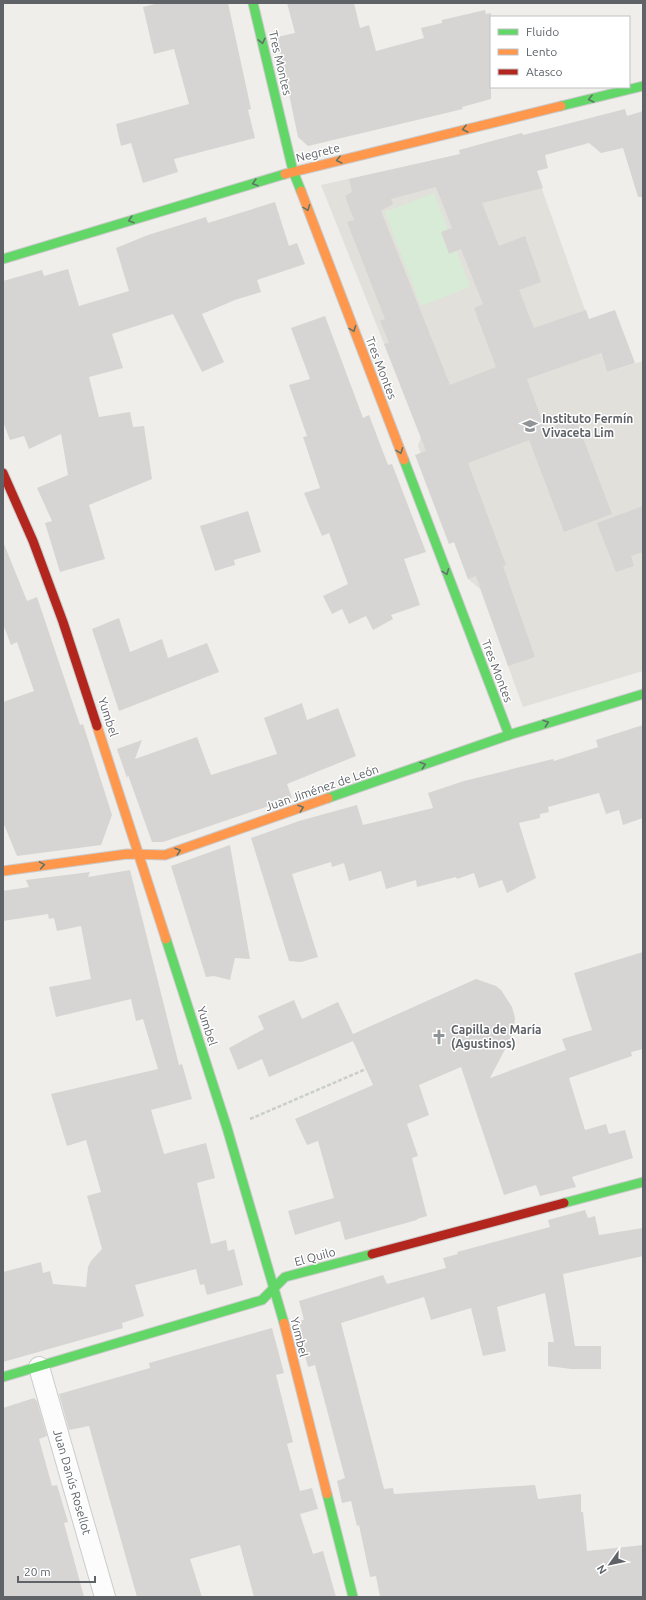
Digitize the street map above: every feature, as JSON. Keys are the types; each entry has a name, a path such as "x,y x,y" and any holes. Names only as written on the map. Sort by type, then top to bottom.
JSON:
{"street":[{"name":"Tres Montes","path":"253,3 293,171 509,735"},
{"name":"Negrete","path":"3,259 293,171 643,86"},
{"name":"Yumbel","path":"3,473 33,541 63,622 227,1128 274,1288 353,1597"},
{"name":"Juan Jiménez de León","path":"3,871 94,857 127,854 140,856 164,855 509,735 643,694"},
{"name":"El Quilo","path":"3,1377 262,1300 285,1277 643,1182"},
{"name":"Juan Danús Rosellot","path":"39,1367 105,1597"}],"path":[{"path":"227,1128 366,1070"}],"shaded area":[{"name":"Instituto Fermín Vivaceta Lim","path":"522,133 607,372 643,361 643,671 523,707 480,589 468,579 418,446 421,437 321,185 475,151 474,146"}],"green space":[{"path":"434,193 470,287 421,306 385,212"}],"building":[{"path":"159,3 228,3 251,109 248,110 255,138 174,159 178,172 143,183 131,143 121,146 116,124 189,104 174,49 154,54 143,7"},
{"path":"287,3 354,3 360,28 369,25 376,51 424,38 421,28 442,23 442,20 485,10 486,14 491,13 491,99 462,107 463,109 308,146 298,137 277,37 295,33"},
{"path":"625,109 627,116 643,111 643,197 638,197 623,148 601,153 589,143 545,155 548,168 537,171 543,188 482,203 499,246 525,236 541,282 519,290 534,328 586,310 589,319 615,310 635,363 607,372 601,353 527,379 545,429 575,417 612,514 564,532 529,440 468,463 506,565 503,566 535,657 508,666 476,576 468,579 454,542 449,544 415,455 426,451 384,344 389,343 380,321 385,319 347,222 354,220 345,196 352,192 349,179 460,154 459,150 522,133 523,135","holes":["436,187 452,228 441,232 449,254 461,249 483,304 474,308 496,367 450,385 381,211 393,204 391,199"]},
{"path":"275,202 289,246 297,243 305,264 257,280 261,292 235,300 202,314 224,362 202,372 173,314 112,334 123,368 89,377 99,417 130,412 133,427 144,426 152,479 89,505 105,559 60,572 45,523 52,521 37,488 68,475 61,434 29,449 24,436 10,440 3,422 3,281 42,270 44,276 68,269 79,306 129,291 116,248 148,235 206,217 208,223"},
{"path":"325,316 363,418 369,415 388,465 392,464 426,552 404,559 420,605 391,615 393,619 373,630 366,616 349,624 342,609 332,614 323,596 348,584 329,533 322,536 304,493 320,488 303,437 307,436 289,385 310,379 291,328"},
{"path":"643,506 643,552 631,556 634,566 616,572 597,523"},
{"path":"248,511 261,552 234,560 235,565 215,571 200,526"},
{"path":"4,544 27,601 37,597 80,725 83,724 112,815 101,845 17,856 3,822 3,702 34,691 17,642 11,645 3,624"},
{"path":"119,618 130,652 162,639 168,658 207,643 219,672 119,711 92,629"},
{"path":"302,703 307,720 338,708 356,756 287,784 292,798 163,842 152,842 117,749 142,740 135,759 197,737 211,775 277,754 264,718"},
{"path":"643,725 643,818 623,825 619,810 606,814 599,793 548,807 549,812 540,814 540,818 519,823 536,878 507,893 502,880 479,888 474,873 457,879 456,877 417,887 416,880 386,889 381,871 349,881 344,863 332,867 331,862 292,874 318,957 301,962 289,961 251,838 299,821 357,805 363,825 433,808 428,793 464,781 553,759 554,761 598,747 596,740"},
{"path":"230,845 250,959 235,958 230,980 214,976 206,977 171,866"},
{"path":"130,870 179,1065 182,1064 192,1099 151,1110 164,1154 206,1143 215,1178 197,1183 211,1244 226,1240 228,1251 234,1249 243,1285 207,1295 204,1284 200,1285 196,1269 135,1285 144,1316 122,1323 123,1328 3,1362 3,1272 41,1262 43,1273 50,1271 53,1284 86,1287 88,1267 91,1261 102,1249 87,1196 101,1192 86,1140 67,1146 51,1094 158,1069 143,1019 136,1021 131,999 56,1017 49,987 91,979 81,926 57,931 54,918 49,919 48,914 3,921 3,891 29,887 26,880 90,872 88,877"},
{"path":"643,952 643,1049 631,1052 632,1056 569,1078 585,1130 606,1124 609,1134 625,1130 633,1158 572,1177 576,1187 540,1196 536,1185 504,1195 461,1067 419,1085 429,1115 407,1124 418,1156 412,1158 427,1216 345,1240 340,1221 295,1235 288,1211 334,1198 318,1141 307,1145 295,1119 373,1085 353,1041 269,1077 262,1059 238,1070 229,1048 264,1029 258,1016 294,1000 302,1019 338,1002 353,1034 476,979 496,986 501,990 512,1007 515,1018 513,1034 490,1078 566,1050 562,1039 592,1030 574,973"},
{"path":"585,1210 588,1218 595,1216 599,1235 643,1228 643,1256 563,1274 575,1346 601,1346 601,1369 571,1369 548,1366 548,1342 554,1342 545,1293 497,1307 506,1351 483,1356 471,1308 431,1320 424,1297 341,1323 384,1489 393,1488 394,1494 535,1485 538,1499 581,1494 581,1512 583,1512 587,1551 643,1545 643,1597 380,1597 376,1576 370,1577 359,1525 357,1526 351,1501 342,1503 337,1481 345,1478 315,1365 308,1367 296,1321 304,1320 299,1301 383,1275 387,1284 446,1268 443,1258 458,1254 457,1252 550,1227 548,1220"},
{"path":"272,1328 284,1373 276,1375 293,1442 287,1444 300,1491 312,1488 318,1509 300,1514 313,1554 323,1551 336,1597 254,1597 240,1545 190,1559 202,1597 137,1597 89,1426 69,1430 59,1394 150,1368 149,1363"},
{"path":"34,1398 37,1401 47,1436 39,1439 52,1486 57,1485 68,1522 64,1523 84,1597 3,1597 3,1408"}],"traffic: fast":[{"path":"253,3 293,171 301,191"},
{"path":"561,106 643,86"},
{"path":"3,259 285,174"},
{"path":"404,460 509,735"},
{"path":"328,798 509,735 643,694"},
{"path":"166,939 227,1128 284,1323"},
{"path":"564,1203 643,1182"},
{"path":"3,1377 262,1300 285,1277 372,1254"},
{"path":"327,1494 353,1597"}],"traffic: slow":[{"path":"285,174 561,106"},
{"path":"301,191 404,460"},
{"path":"97,726 166,939"},
{"path":"3,871 127,854 165,855 328,798"},
{"path":"284,1323 327,1494"}],"traffic: jam":[{"path":"3,473 33,541 63,622 97,726"},
{"path":"372,1254 564,1203"}],"place":[{"name":"Instituto Fermín Vivaceta Lim","path":"530,426"},
{"name":"Capilla de María (Agustinos)","path":"439,1037"}]}
